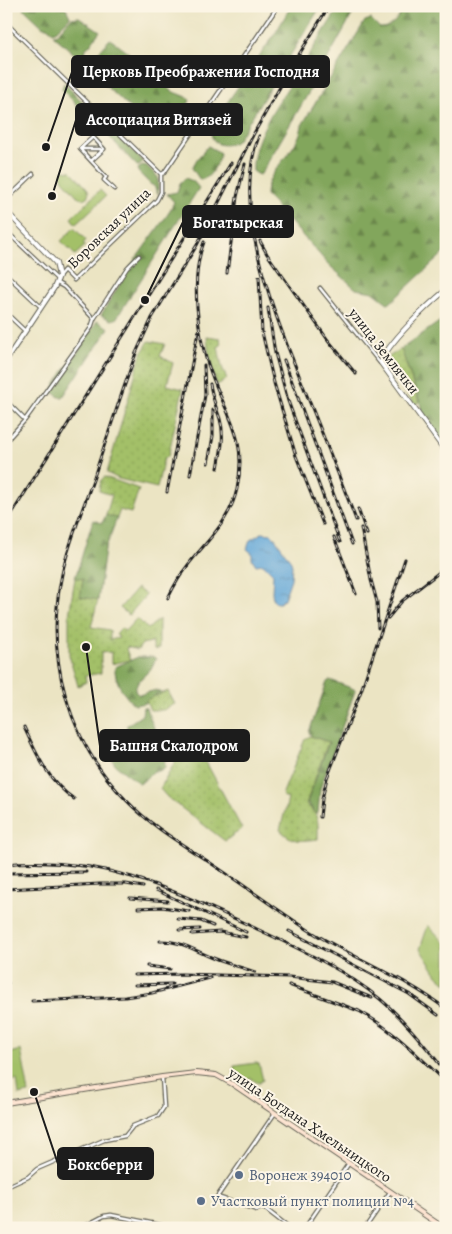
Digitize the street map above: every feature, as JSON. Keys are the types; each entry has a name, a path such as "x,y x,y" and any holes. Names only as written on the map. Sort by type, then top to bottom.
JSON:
{"main road":[{"name":"улица Богдана Хмельницкого","path":"6,1103 162,1077 196,1073 216,1075 234,1085 444,1228"}],"street":[{"path":"6,23 160,174 164,173 183,146 278,6"},
{"path":"80,149 93,137 104,149 91,161"},
{"path":"80,149 100,149 102,151"},
{"path":"80,149 106,177 104,180 114,189"},
{"path":"6,200 33,174"},
{"name":"Боровская улица","path":"6,360 64,270 74,280 157,200 161,192 160,174"},
{"path":"6,211 64,270"},
{"path":"6,231 58,280 94,319"},
{"path":"6,441 25,420 91,328 94,319 127,268 139,256"},
{"name":"Боровская улица","path":"56,263 58,280"},
{"path":"6,274 41,307"},
{"name":"улица Землячки","path":"320,288 382,366 446,452"},
{"path":"382,366 382,358 402,333 421,312 446,290"},
{"path":"6,313 26,331"},
{"path":"6,402 25,420"},
{"path":"6,1187 28,1177 37,1169 104,1140 125,1136 134,1126 158,1116 164,1107 162,1077"},
{"path":"275,1113 216,1197 257,1210 263,1207 290,1228"},
{"path":"303,1228 349,1163"},
{"path":"365,1228 390,1192"},
{"path":"81,1228 104,1216 111,1215 175,1228"}],"green space":[{"path":"21,6 65,6 70,17 53,32 47,27 43,27"},
{"path":"291,6 321,6 237,141 227,145 218,144 212,137 211,126 276,32"},
{"path":"340,6 357,6 312,87 259,175 253,171 257,145 262,132 276,106"},
{"path":"406,6 446,6 446,251 389,304 373,292 356,289 329,265 266,195 271,177 295,144 300,135 302,125 365,21 371,19 380,28 389,26"},
{"path":"79,17 100,31 86,48 85,54 80,59 53,35 56,35 71,18"},
{"path":"110,39 153,71 169,89 190,99 189,103 166,121 158,118 151,124 146,123 91,72 91,68 87,65"},
{"path":"64,83 94,113 93,117 88,117 62,89"},
{"path":"100,119 143,161 139,166 97,124 96,122"},
{"path":"208,146 219,152 220,155 211,174 200,180 192,168"},
{"path":"143,165 147,166 158,177 158,194 154,186 138,172 138,169"},
{"path":"64,170 71,171 87,188 89,192 87,197 79,198 63,180 61,174"},
{"path":"185,178 193,181 199,188 116,319 111,320 101,315 132,264 168,214 174,202 167,194 177,192 180,183"},
{"path":"100,190 106,196 76,224 71,218"},
{"path":"74,228 86,240 83,244 85,246 75,255 61,241"},
{"path":"446,317 446,447 422,414 420,402 401,349"},
{"path":"97,321 109,328 63,397 59,397 52,391 53,388"},
{"path":"207,336 220,338 221,345 218,347 222,367 227,379 217,385 210,362"},
{"path":"149,341 165,344 160,356 173,363 167,385 183,389 168,457 164,458 157,488 119,479 107,473 141,354"},
{"path":"401,349 419,402 415,405 396,379 387,358"},
{"path":"105,477 139,489 131,513 120,510 117,518 106,515 112,495 99,491 101,480"},
{"path":"106,515 117,518 105,550 98,600 80,597 83,579 75,578 93,520 102,523"},
{"path":"75,578 83,579 80,597 98,600 91,627 110,630 110,640 119,638 116,634 121,628 125,631 137,618 148,629 159,619 159,649 154,650 152,642 142,644 138,650 127,647 130,660 111,664 111,652 101,653 101,673 85,676 86,682 78,686 69,655 69,615"},
{"path":"137,588 146,595 129,615 120,608"},
{"path":"138,657 154,657 156,659 150,670 139,681 135,691 139,695 156,690 160,691 163,696 159,700 135,705 120,688 115,667"},
{"path":"330,680 355,691 320,789 318,813 316,814 307,803 329,742 311,736 309,732 327,682"},
{"path":"168,691 175,704 163,710 150,710 146,700"},
{"path":"143,707 146,708 154,728 170,751 169,758 164,762 166,767 159,771 154,771 140,784 115,765 106,747 110,742 114,745 130,735 127,725 142,715"},
{"path":"310,736 328,742 306,804 316,816 318,839 297,840 280,830 288,799 282,795 305,739"},
{"path":"198,747 242,829 225,841 167,797 160,789 176,760"},
{"path":"428,925 446,944 446,983 437,975 420,949"},
{"path":"7,1050 11,1053 21,1050 29,1093 19,1095 17,1080 6,1082"},
{"path":"259,1064 263,1080 258,1083 250,1078 246,1085 234,1076 234,1066"}],"water":[{"path":"262,533 272,534 291,561 291,579 284,599 280,603 276,603 273,600 273,574 263,564 256,565 252,559 252,553 247,549 250,540"}],"railway":[{"path":"295,61 329,6"},
{"path":"298,55 253,135 197,245 152,318 136,353 72,538 62,574 57,605 56,636 59,666 66,696 76,725 89,752 107,778 137,811 171,837 307,929 430,997 446,1009"},
{"path":"259,136 251,166 250,198 253,232 261,266 283,333 356,520"},
{"path":"6,523 231,163"},
{"path":"227,273 237,197 245,164"},
{"path":"260,241 267,254 328,340 356,374"},
{"path":"168,598 182,573 229,512 237,489 240,471 238,441 211,373 199,325 196,289 197,272 204,242"},
{"path":"259,277 262,332 274,383 296,456 323,524"},
{"path":"268,308 275,353 288,401 340,542"},
{"path":"167,492 198,332"},
{"path":"284,360 352,544"},
{"path":"190,475 205,395 204,365"},
{"path":"210,384 222,431 218,468"},
{"path":"208,463 213,436 213,410"},
{"path":"358,509 367,534"},
{"path":"361,528 377,602 378,628"},
{"path":"334,537 356,594"},
{"path":"320,817 327,778 361,691 405,559"},
{"path":"388,618 402,601 446,567"},
{"path":"24,727 50,776 74,799"},
{"path":"6,864 41,863 74,865 105,870 165,888 255,928 320,960 366,988 398,1016 446,1072"},
{"path":"6,873 86,872"},
{"path":"6,889 100,884 126,884 143,887"},
{"path":"156,890 246,932"},
{"path":"130,898 168,901"},
{"path":"138,908 162,907 189,911"},
{"path":"178,919 201,921 213,926"},
{"path":"179,930 200,929"},
{"path":"289,931 409,994 438,1015"},
{"path":"192,934 220,932 246,937"},
{"path":"160,941 182,944 218,960 255,972"},
{"path":"147,966 170,969"},
{"path":"134,975 182,974 289,977 332,982 372,998"},
{"path":"32,1001 125,997 152,993 210,978"},
{"path":"135,985 172,984"},
{"path":"289,985 359,1011 371,1018 404,1043 444,1080"}],"place":[{"name":"Церковь Преображения Господня","path":"46,147"},
{"name":"Ассоциация Витязей","path":"52,196"},
{"name":"Богатырская","path":"145,300"},
{"name":"Башня Скалодром","path":"86,647"},
{"name":"Боксберри","path":"34,1092"},
{"name":"Воронеж 394010","path":"239,1175"},
{"name":"Участковый пункт полиции №4","path":"201,1201"}]}
